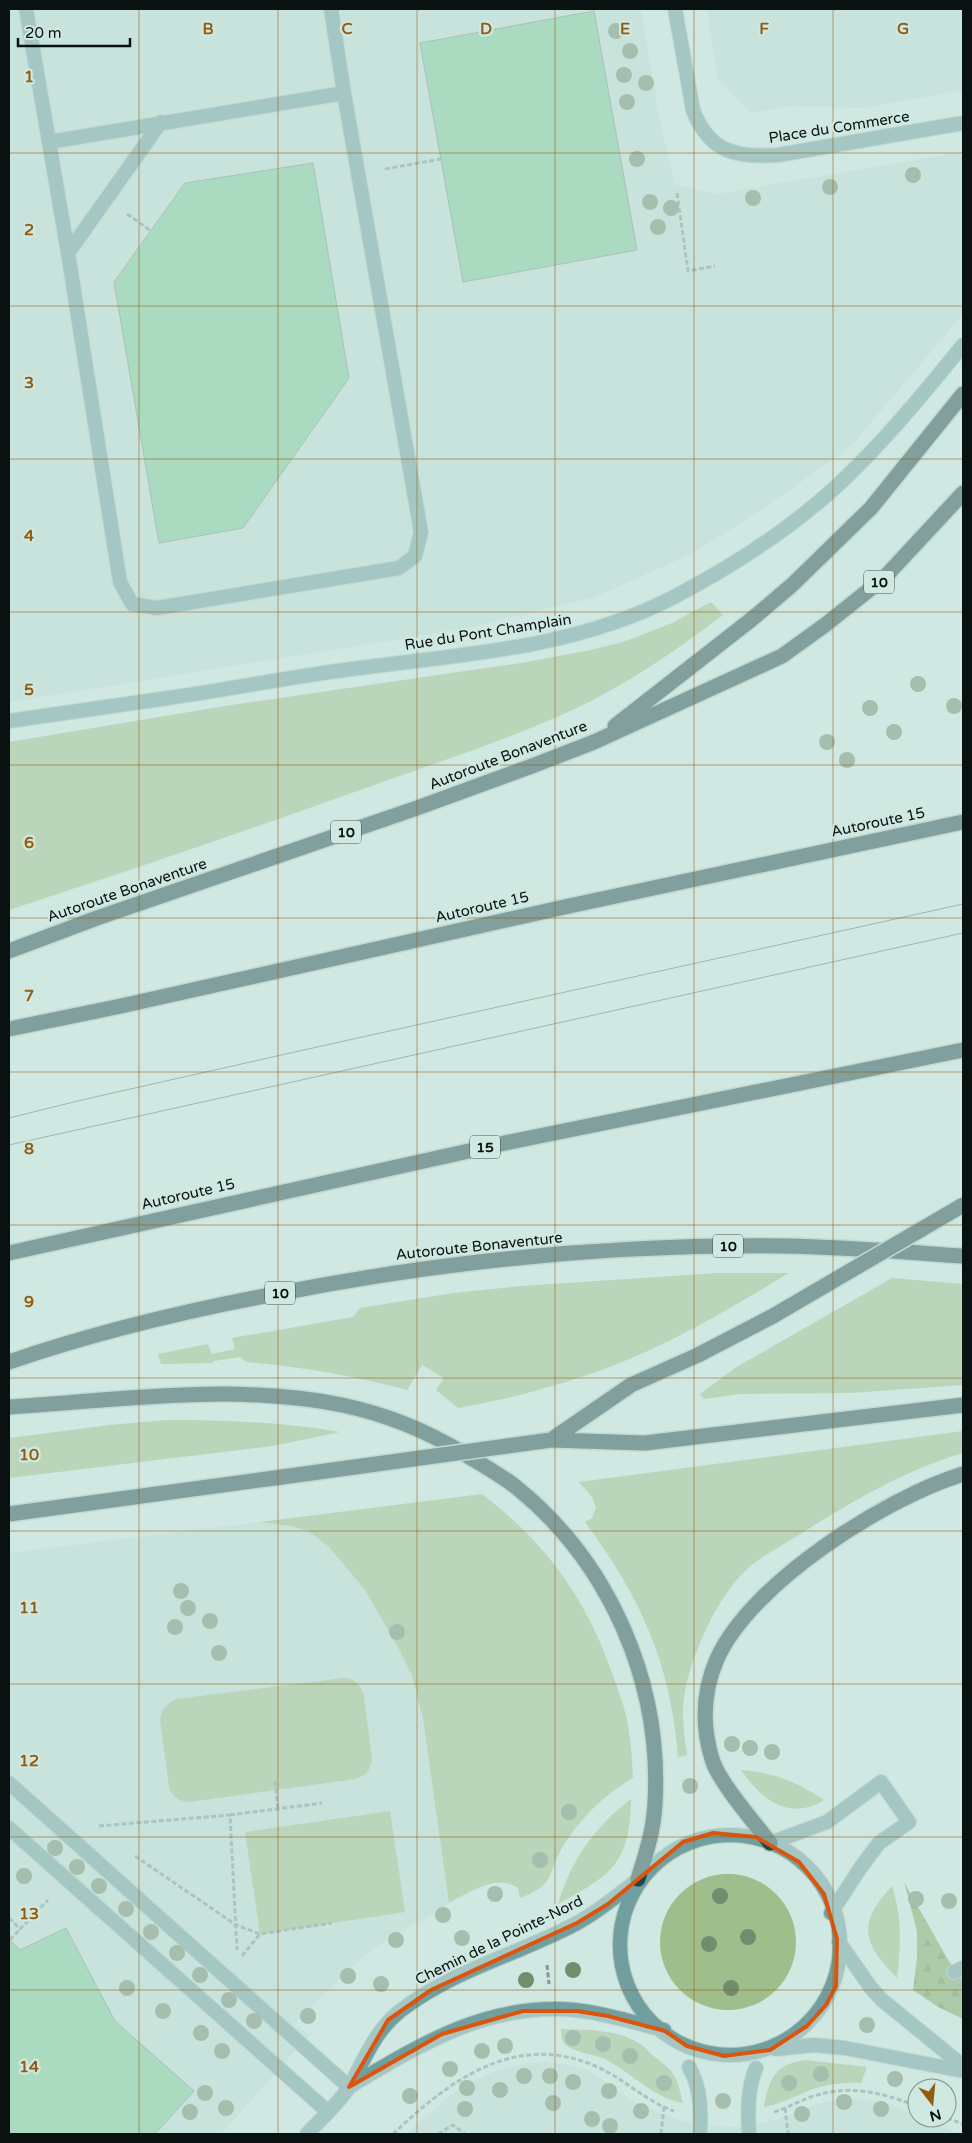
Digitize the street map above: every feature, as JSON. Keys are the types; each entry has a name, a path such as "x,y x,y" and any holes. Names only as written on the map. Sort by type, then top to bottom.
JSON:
{"highway":[{"path":"594,742 752,619 792,585 870,508 963,394"},
{"name":"Autoroute Bonaventure","path":"9,951 97,918 416,808 594,742 782,656 856,602 884,578 963,493"},
{"name":"Autoroute 15","path":"9,1029 963,822"},
{"name":"Autoroute 15","path":"9,1253 505,1142 963,1050"},
{"path":"551,1440 631,1385 698,1355 774,1316 963,1205"},
{"name":"Autoroute Bonaventure","path":"9,1362 69,1341 236,1301 408,1271 493,1260 636,1249 731,1246 822,1247 963,1256"},
{"path":"9,1407 202,1393 257,1395 342,1405 381,1414 416,1428 479,1462 515,1486 558,1528 592,1570 610,1600 632,1648 650,1714 656,1777 651,1836 638,1879"},
{"path":"9,1514 551,1440 645,1443 963,1405"},
{"path":"770,1843 712,1762 706,1731 706,1696 716,1660 724,1645 753,1607 780,1582 837,1538 867,1518 915,1493 963,1474"}],"street":[{"path":"26,9 68,253 120,582 132,604 157,608 399,568 415,556 421,532 331,9"},
{"name":"Place du Commerce","path":"674,9 693,110 698,123 712,140 730,152 760,156 778,155 963,124"},
{"path":"48,142 344,93"},
{"path":"68,253 161,122"},
{"name":"Rue du Pont Champlain","path":"9,721 169,698 335,671 520,646 585,632 624,619 669,600 711,576 777,533 818,502 886,437 963,345"},
{"path":"770,1843 827,1822 881,1782 910,1822 886,1838 861,1867 831,1913"},
{"path":"9,1783 349,2087"},
{"path":"9,1828 327,2111"},
{"name":"Chemin de la Pointe-Nord","path":"307,2134 349,2087 377,2035 388,2020 416,1999 472,1968 577,1923 608,1904 668,1852 683,1842 697,1837 730,1832 743,1834 770,1843 799,1862 814,1877 824,1894 837,1939"},
{"path":"638,1879 625,1919 625,1966 635,1995 644,2010 665,2031 687,2046 709,2054 739,2056 814,2045 845,2048 963,2071"},
{"path":"770,2050 807,2026 826,2005 836,1986 838,1972 837,1939"},
{"path":"837,1939 858,1971 882,2000 963,2066"},
{"name":"Chemin de la Pointe-Nord","path":"349,2087 442,2034 482,2020 523,2011 550,2009 577,2011 665,2031"},
{"path":"689,2066 700,2097 700,2134"},
{"path":"749,2134 748,2103 756,2068"}],"path":[{"path":"409,165 441,159"},
{"path":"677,194 688,271 715,266"},
{"path":"124,211 151,231"},
{"path":"275,1782 278,1809"},
{"path":"91,1826 230,1815 322,1803"},
{"path":"230,1815 238,1962 260,1934"},
{"path":"131,1854 236,1925 260,1934 332,1922"},
{"path":"10,1940 48,1900"},
{"path":"9,1918 20,1929"},
{"path":"547,1962 549,1985"},
{"path":"392,2134 412,2115 453,2083 492,2064 515,2057 552,2053 596,2066 614,2076 642,2097 664,2108 661,2134"},
{"path":"788,2134 785,2108 812,2097 848,2090 879,2094 907,2103"},
{"path":"438,2134 453,2125 465,2134"}],"highlighted area":[{"path":"713,1833 756,1837 799,1862 824,1894 837,1939 836,1986 826,2005 807,2026 770,2050 724,2056 687,2046 665,2031 608,2016 577,2011 523,2011 442,2034 349,2087 388,2020 431,1990 577,1923 608,1904 683,1842"}],"shaded area":[{"path":"9,9 641,9 659,117 675,185 717,194 963,152 963,314 852,445 769,505 691,554 595,597 468,628 9,702"},
{"path":"707,9 963,9 963,90 864,108 792,106 750,113 718,78"},
{"path":"260,1522 290,1526 308,1531 328,1546 365,1590 399,1649 412,1676 423,1719 449,1903 430,1916 404,1929 364,1956 301,2016 295,2024 309,2035 221,2134 9,2134 9,1553"},
{"path":"547,2062 588,2070 641,2106 679,2120 706,2126 733,2127 754,2125 775,2120 825,2102 851,2098 886,2103 907,2112 907,2128 946,2128 960,2134 407,2134 447,2098 474,2080 499,2070 523,2064"}],"green space":[{"path":"711,602 723,615 629,680 568,712 441,762 9,910 9,742 231,705 521,663 591,650 626,641 672,623"},
{"path":"718,1273 789,1273 703,1323 627,1360 556,1385 458,1408 436,1390 444,1378 422,1365 407,1390 327,1372 246,1362 240,1357 214,1361 212,1363 161,1364 158,1354 208,1344 212,1354 235,1349 232,1338 353,1317 360,1308 453,1293 521,1286"},
{"path":"892,1278 963,1284 963,1385 851,1393 740,1394 704,1399 700,1394 735,1368"},
{"path":"167,1420 254,1422 340,1432 273,1446 9,1478 9,1438"},
{"path":"963,1431 963,1453 918,1469 876,1490 766,1555 741,1575 714,1614 693,1661 683,1707 687,1755 678,1757 668,1691 660,1661 637,1604 622,1577 585,1522 592,1518 596,1507 592,1497 579,1482"},
{"path":"482,1494 505,1512 544,1552 561,1573 590,1620 602,1646 625,1712 630,1738 633,1778 593,1808 576,1827 562,1848 548,1878 540,1888 520,1898 518,1888 510,1884 492,1884 483,1886 449,1903 423,1719 412,1676 399,1649 365,1590 328,1546 308,1531 290,1526 260,1522"},
{"path":"344,1678 357,1683 364,1695 372,1760 369,1770 362,1776 356,1779 189,1802 177,1798 169,1787 160,1720 165,1707 176,1699"},
{"path":"741,1770 763,1773 784,1779 824,1800 799,1809 788,1808 777,1804 757,1790"},
{"path":"631,1799 627,1838 622,1853 614,1865 605,1875 558,1904 570,1873 586,1846 606,1821"},
{"path":"390,1811 405,1912 260,1934 245,1832"},
{"path":"728,1874 754,1880 776,1894 790,1916 796,1942 790,1968 776,1990 754,2004 728,2010 702,2004 680,1990 666,1968 660,1942 666,1916 680,1894 702,1880"},
{"path":"904,1882 947,1958 963,1981 963,2019 938,2007 913,1990 917,1958 917,1931"},
{"path":"892,1886 898,1909 900,1932 897,1978 877,1954 868,1933 873,1912"},
{"path":"561,2029 604,2031 634,2040 670,2070 676,2079 683,2103 662,2096 605,2059 568,2047 563,2041"},
{"path":"805,2060 867,2067 861,2083 819,2087 783,2102 764,2107 768,2088 775,2074 787,2065"}],"building":[{"path":"594,11 637,250 463,282 420,43"},
{"path":"313,163 349,378 243,528 159,543 114,282 185,183"},
{"path":"66,1928 115,2021 194,2091 155,2134 9,2134 9,1939 20,1950"}],"tram line":[{"path":"9,1118 308,1049 963,904"},
{"path":"9,1145 963,933"}]}
